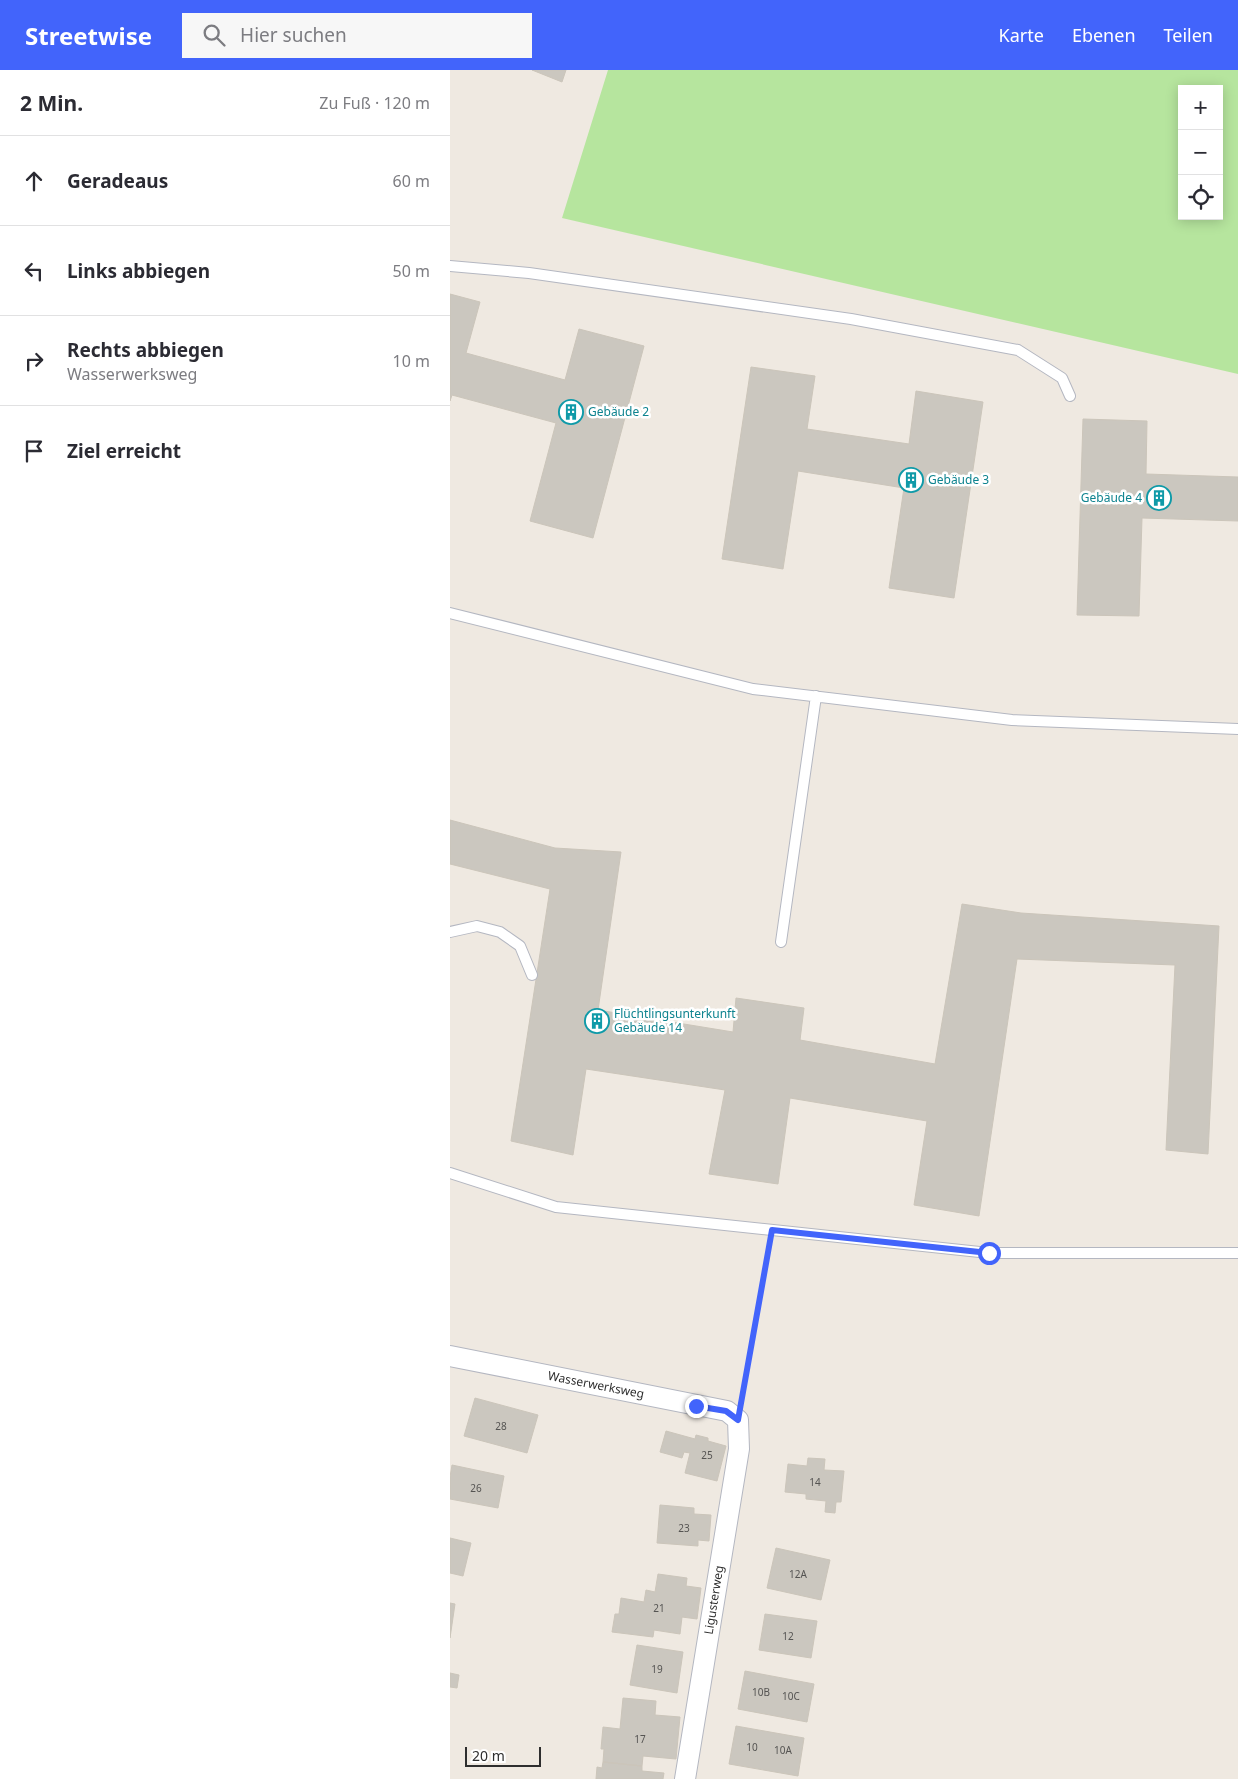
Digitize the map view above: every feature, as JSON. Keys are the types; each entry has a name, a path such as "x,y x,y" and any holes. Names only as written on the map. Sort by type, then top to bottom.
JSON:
{"street":[{"name":"Wasserwerksweg","path":"450,1356 726,1411 738,1420"},
{"name":"Ligusterweg","path":"684,1779 739,1448 738,1420"}],"lane":[{"path":"450,266 529,273 841,317 1018,350 1062,378 1070,396"},
{"path":"450,613 753,688 1012,720 1238,729"},
{"path":"781,942 816,696"},
{"path":"450,932 477,926 500,932 520,946 532,974"},
{"path":"450,1173 556,1207 989,1253 1238,1253"}],"path":[{"path":"738,1420 772,1230"}],"green space":[{"path":"608,70 1238,70 1238,374 562,218"}],"building":[{"path":"532,70 566,70 562,82"},
{"name":"Gebäude 2","path":"450,294 480,302 466,353 565,380 579,329 644,346 593,538 530,521 556,423 452,395 450,401"},
{"name":"Gebäude 3","path":"751,367 815,376 807,429 909,444 916,391 983,402 954,598 889,588 904,488 798,471 783,569 722,559"},
{"name":"Gebäude 4","path":"1083,419 1147,421 1146,474 1238,477 1238,521 1142,518 1139,616 1077,615"},
{"name":"Flüchtlingsunterkunft Gebäude 14","path":"450,820 555,848 621,852 598,1010 733,1032 736,998 804,1008 800,1040 935,1064 962,904 1021,913 1219,926 1208,1154 1166,1150 1175,965 1017,959 979,1216 914,1205 927,1121 790,1098 778,1184 709,1174 725,1090 586,1069 573,1155 511,1141 550,889 450,864"},
{"path":"475,1398 538,1415 527,1453 464,1436"},
{"path":"666,1431 695,1439 696,1435 708,1438 708,1441 726,1446 717,1481 685,1473 690,1453 684,1452 682,1458 660,1452"},
{"path":"808,1458 825,1459 824,1470 844,1471 841,1502 836,1502 835,1513 825,1512 826,1501 806,1499 806,1494 785,1492 788,1464 807,1466"},
{"path":"452,1465 504,1476 498,1508 450,1499"},
{"path":"660,1505 694,1508 694,1514 711,1515 709,1541 698,1540 698,1546 657,1543"},
{"path":"450,1538 471,1543 463,1576 450,1573"},
{"path":"776,1548 830,1560 821,1600 767,1588"},
{"path":"658,1574 687,1578 686,1586 701,1588 697,1619 682,1617 680,1634 654,1630 653,1637 612,1632 615,1614 619,1614 621,1598 644,1602 646,1590 655,1592"},
{"path":"450,1603 455,1604 450,1638"},
{"path":"765,1614 817,1621 811,1658 759,1650"},
{"path":"637,1645 683,1652 677,1693 630,1685"},
{"path":"745,1671 814,1684 807,1722 738,1709"},
{"path":"450,1673 459,1675 457,1688 450,1687"},
{"path":"623,1698 656,1701 655,1715 680,1717 676,1759 643,1756 642,1766 603,1762 604,1749 601,1749 603,1727 620,1729"},
{"path":"736,1726 804,1738 798,1776 729,1764"},
{"path":"603,1762 642,1766 642,1771 664,1773 663,1779 596,1779 597,1767 602,1768"}],"place":[{"name":"Gebäude 2","path":"571,412"},
{"name":"Gebäude 3","path":"911,480"},
{"name":"Gebäude 4","path":"1159,498"},
{"name":"Flüchtlingsunterkunft Gebäude 14","path":"597,1021"}],"route":[{"path":"696,1406 726,1411 738,1420 772,1230 989,1253"}]}
